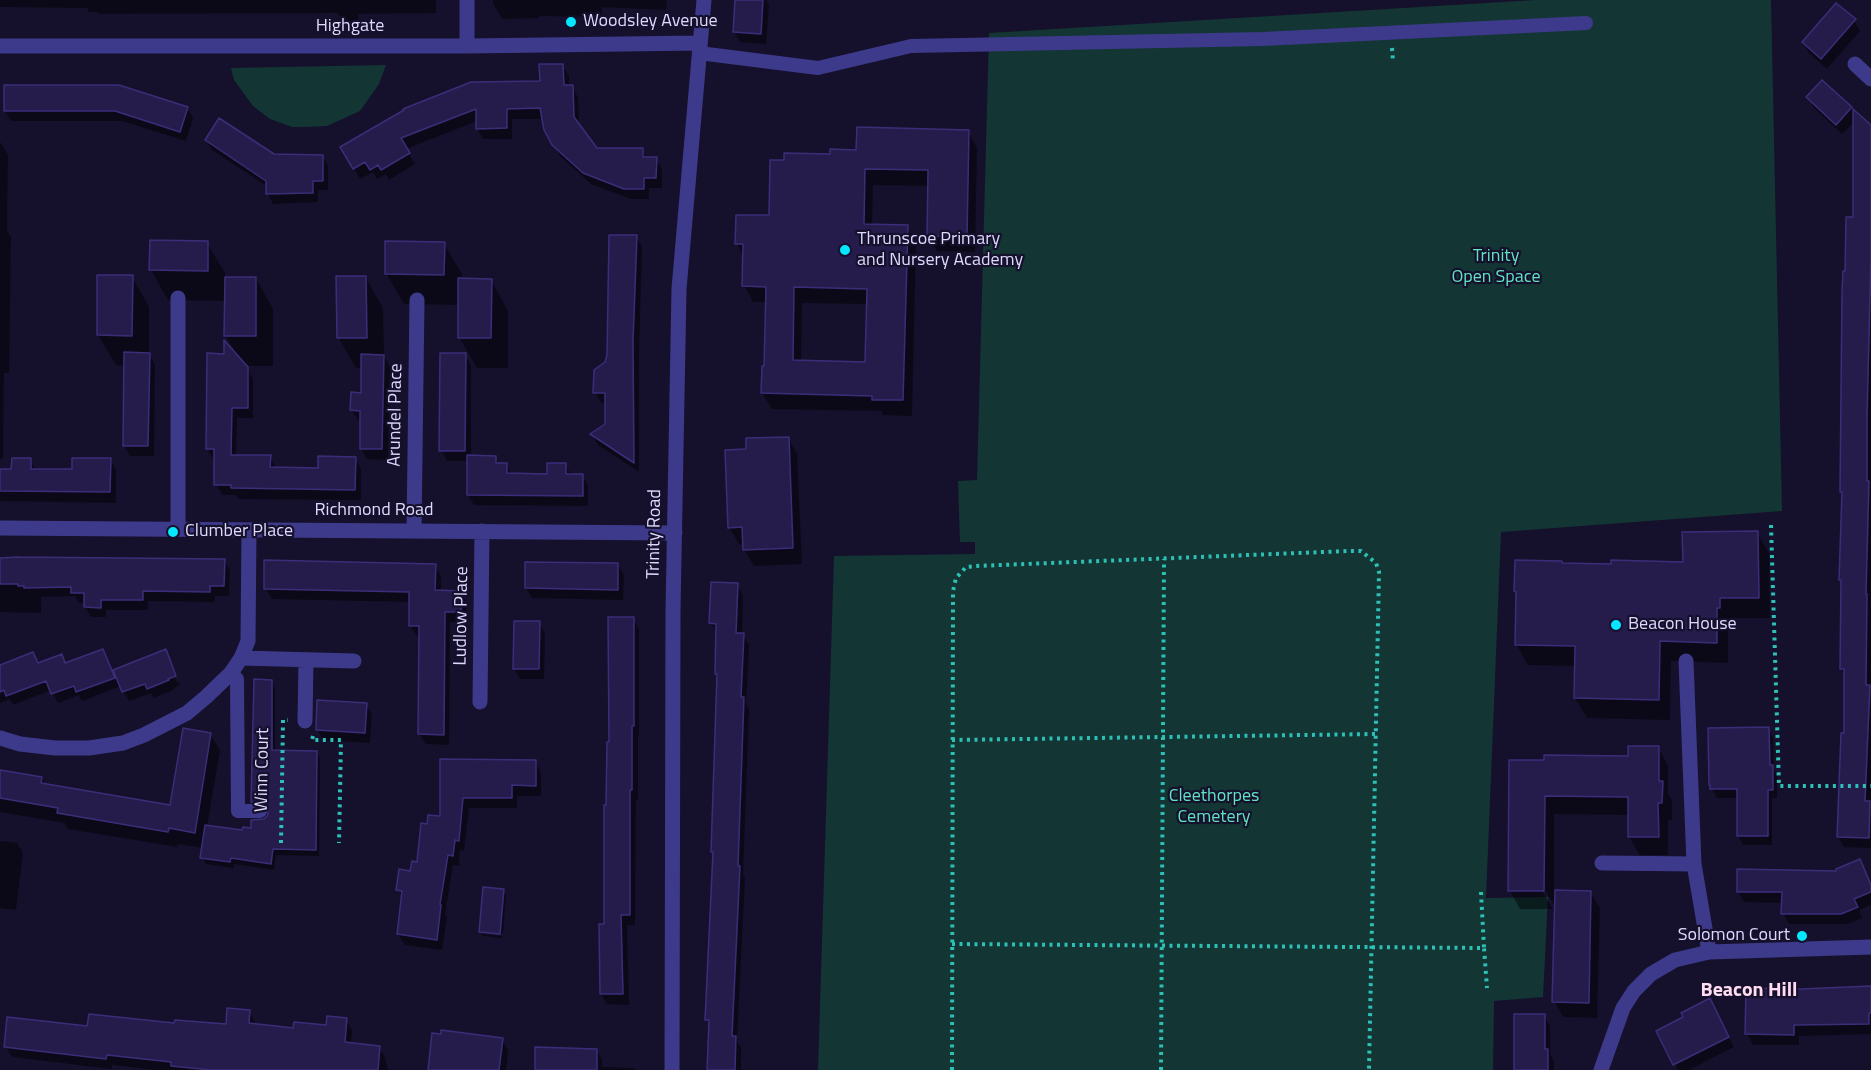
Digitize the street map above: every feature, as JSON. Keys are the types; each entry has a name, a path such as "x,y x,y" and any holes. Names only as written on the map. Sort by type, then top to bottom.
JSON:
{"street":[{"path":"467,0 467,46"},
{"name":"Trinity Road","path":"672,1070 675,533 679,289 704,0"},
{"name":"Highgate","path":"0,46 700,48"},
{"path":"1855,64 1871,79"},
{"path":"178,298 178,530"},
{"name":"Arundel Place","path":"414,531 417,300"},
{"name":"Richmond Road","path":"0,528 675,533"},
{"path":"0,738 20,744 56,748 88,748 123,743 144,735 187,712 206,697 231,673 248,641 249,530"},
{"name":"Ludlow Place","path":"480,702 482,531"},
{"path":"241,658 354,661"},
{"path":"305,721 306,660"},
{"path":"1686,662 1694,864 1709,952"},
{"path":"1602,863 1694,864"},
{"path":"1601,1070 1623,1008 1634,991 1650,974 1675,960 1709,952 1871,947"}],"lane":[{"path":"700,48 818,68 911,46 1263,39 1586,24"},
{"path":"231,673 237,679 238,811 260,811"}],"path":[{"path":"1771,525 1779,786 1871,786"},
{"path":"952,1070 953,591 956,578 966,567 976,566 1361,551 1376,563 1379,572 1369,1070"},
{"path":"1161,1070 1164,559"},
{"name":"Winn Court","path":"281,843 283,720 305,721"},
{"path":"305,721 313,721 312,740 341,740 339,843"},
{"path":"952,740 1376,734"},
{"path":"1481,892 1487,988"},
{"path":"952,944 1484,948"}],"green space":[{"path":"1536,0 1771,0 1782,511 1501,532 1486,898 1548,897 1543,997 1494,1001 1493,1070 818,1070 834,556 975,554 975,542 960,542 958,481 977,480 989,33"},
{"path":"386,65 379,84 360,111 327,126 305,127 292,127 270,119 253,106 234,80 231,68"}],"building":[{"path":"735,0 763,0 761,34 733,32"},
{"path":"1836,3 1856,19 1821,59 1802,42"},
{"path":"539,64 563,64 564,85 573,85 574,117 597,148 643,148 643,157 657,157 656,178 644,178 644,189 624,189 583,173 552,145 544,130 540,108 507,109 507,128 476,129 476,109 401,138 410,153 381,170 378,165 370,170 365,162 353,169 340,147 403,109 471,82 540,81"},
{"path":"1822,80 1852,107 1836,125 1806,97"},
{"path":"4,85 119,85 188,107 180,132 115,111 4,111"},
{"path":"1853,109 1871,125 1866,594 1866,685 1870,685 1865,801 1870,801 1869,838 1837,837 1841,733 1844,733 1844,669 1840,669 1841,580 1839,580 1842,492 1840,492 1842,293 1843,271 1845,271 1846,217 1853,217"},
{"path":"219,118 274,154 323,155 323,181 313,181 313,193 266,194 266,181 205,140"},
{"name":"Thrunscoe Primary and Nursery Academy","path":"857,127 969,130 967,237 927,236 928,170 865,169 864,224 908,225 903,400 872,400 872,396 761,393 766,287 742,286 743,244 735,244 736,215 769,215 770,160 784,160 784,153 830,154 830,149 856,150","holes":["794,287 867,289 865,362 793,360"]},
{"path":"609,235 637,235 633,342 634,463 590,434 605,424 605,393 593,393 594,370 605,362 607,355"},
{"path":"150,240 208,241 208,271 149,270"},
{"path":"385,241 445,242 444,275 385,274"},
{"path":"97,275 133,275 132,336 97,335"},
{"path":"336,276 366,276 367,338 337,338"},
{"path":"225,277 256,277 256,336 224,336"},
{"path":"458,278 492,279 491,338 458,338"},
{"path":"224,340 248,367 248,408 232,408 231,455 271,455 270,467 318,468 318,456 356,457 355,490 231,488 231,485 214,485 214,449 206,449 207,353 224,354"},
{"path":"124,352 150,353 148,446 123,446"},
{"path":"440,353 466,353 465,451 439,451"},
{"path":"361,354 384,355 382,449 360,449 360,411 350,410 351,392 361,393"},
{"path":"789,437 793,548 743,550 742,527 728,528 725,450 746,449 746,438"},
{"path":"467,455 496,456 496,463 507,463 507,473 547,474 547,463 566,463 566,474 583,474 583,496 467,495"},
{"path":"12,458 31,458 31,469 72,469 72,458 111,458 110,492 0,491 0,469 11,469"},
{"name":"Beacon House","path":"1758,531 1759,598 1720,598 1720,608 1717,608 1717,643 1660,641 1659,700 1574,698 1575,646 1515,645 1515,560 1611,564 1611,560 1683,562 1682,532"},
{"path":"0,558 225,559 224,586 210,586 210,592 143,591 143,600 101,600 101,608 84,607 84,593 71,593 71,587 24,588 18,584 0,584"},
{"path":"264,560 436,564 435,590 462,591 461,612 445,612 444,735 418,734 419,626 409,626 409,592 264,589"},
{"path":"525,562 618,563 618,590 525,588"},
{"path":"711,582 738,583 736,633 744,633 738,866 740,866 732,1036 736,1036 735,1070 707,1070 709,1020 705,1020 713,852 711,852 717,674 715,674 716,624 709,623"},
{"path":"608,617 634,617 630,915 621,915 623,994 600,994 599,924 604,924 604,805 606,805 607,742 609,742"},
{"path":"514,621 540,621 539,669 513,669"},
{"path":"103,649 115,678 76,692 74,686 51,694 46,681 6,696 4,690 0,692 0,665 33,652 38,663 62,654 65,663"},
{"path":"166,649 176,676 147,689 145,684 122,692 113,670"},
{"path":"254,679 272,680 272,750 317,751 316,850 273,849 271,864 231,858 230,862 200,858 205,825 242,830 243,827 251,828 251,820 264,819 268,815 268,807 265,804 251,802"},
{"path":"317,700 367,703 365,733 316,730"},
{"path":"1769,727 1773,790 1768,790 1768,836 1737,836 1737,789 1710,789 1708,728"},
{"path":"183,728 211,733 195,833 169,828 168,832 57,813 58,808 0,798 0,770 42,777 41,783 170,805"},
{"path":"1628,746 1659,746 1659,781 1663,781 1662,803 1658,803 1659,837 1628,837 1628,797 1545,796 1544,891 1508,891 1509,760 1544,760 1544,755 1628,756"},
{"path":"440,759 536,760 536,786 512,785 512,798 463,798 459,841 455,840 453,856 448,855 437,940 397,934 402,891 396,890 399,869 410,871 412,861 417,862 421,823 427,824 428,815 440,816"},
{"path":"1860,859 1871,885 1871,892 1854,899 1858,907 1841,914 1781,914 1782,892 1737,892 1737,869 1836,871"},
{"path":"483,887 504,889 500,934 479,932"},
{"path":"1555,890 1591,891 1589,1003 1552,1002"},
{"path":"1871,986 1869,1024 1794,1025 1794,1035 1745,1034 1746,988 1801,989"},
{"path":"1710,998 1729,1037 1673,1065 1656,1031 1683,1017 1681,1013"},
{"path":"227,1008 250,1010 249,1023 293,1028 294,1022 326,1025 327,1016 347,1018 345,1042 380,1046 378,1070 211,1070 171,1066 171,1062 107,1055 106,1059 4,1047 7,1017 87,1026 89,1014 174,1023 175,1020 226,1024"},
{"path":"1514,1014 1545,1014 1545,1049 1548,1049 1548,1070 1514,1070"},
{"path":"441,1030 503,1038 499,1070 428,1070 432,1033 441,1034"},
{"path":"535,1047 597,1049 597,1070 535,1070"}],"place":[{"name":"Woodsley Avenue","path":"571,22"},
{"name":"Thrunscoe Primary and Nursery Academy","path":"845,250"},
{"name":"Clumber Place","path":"173,532"},
{"name":"Beacon House","path":"1616,625"},
{"name":"Solomon Court","path":"1802,936"}],"district":[{"name":"Beacon Hill","path":"1749,991"}],"park label":[{"name":"Trinity Open Space","path":"1496,267"},
{"name":"Cleethorpes Cemetery","path":"1214,807"}]}
